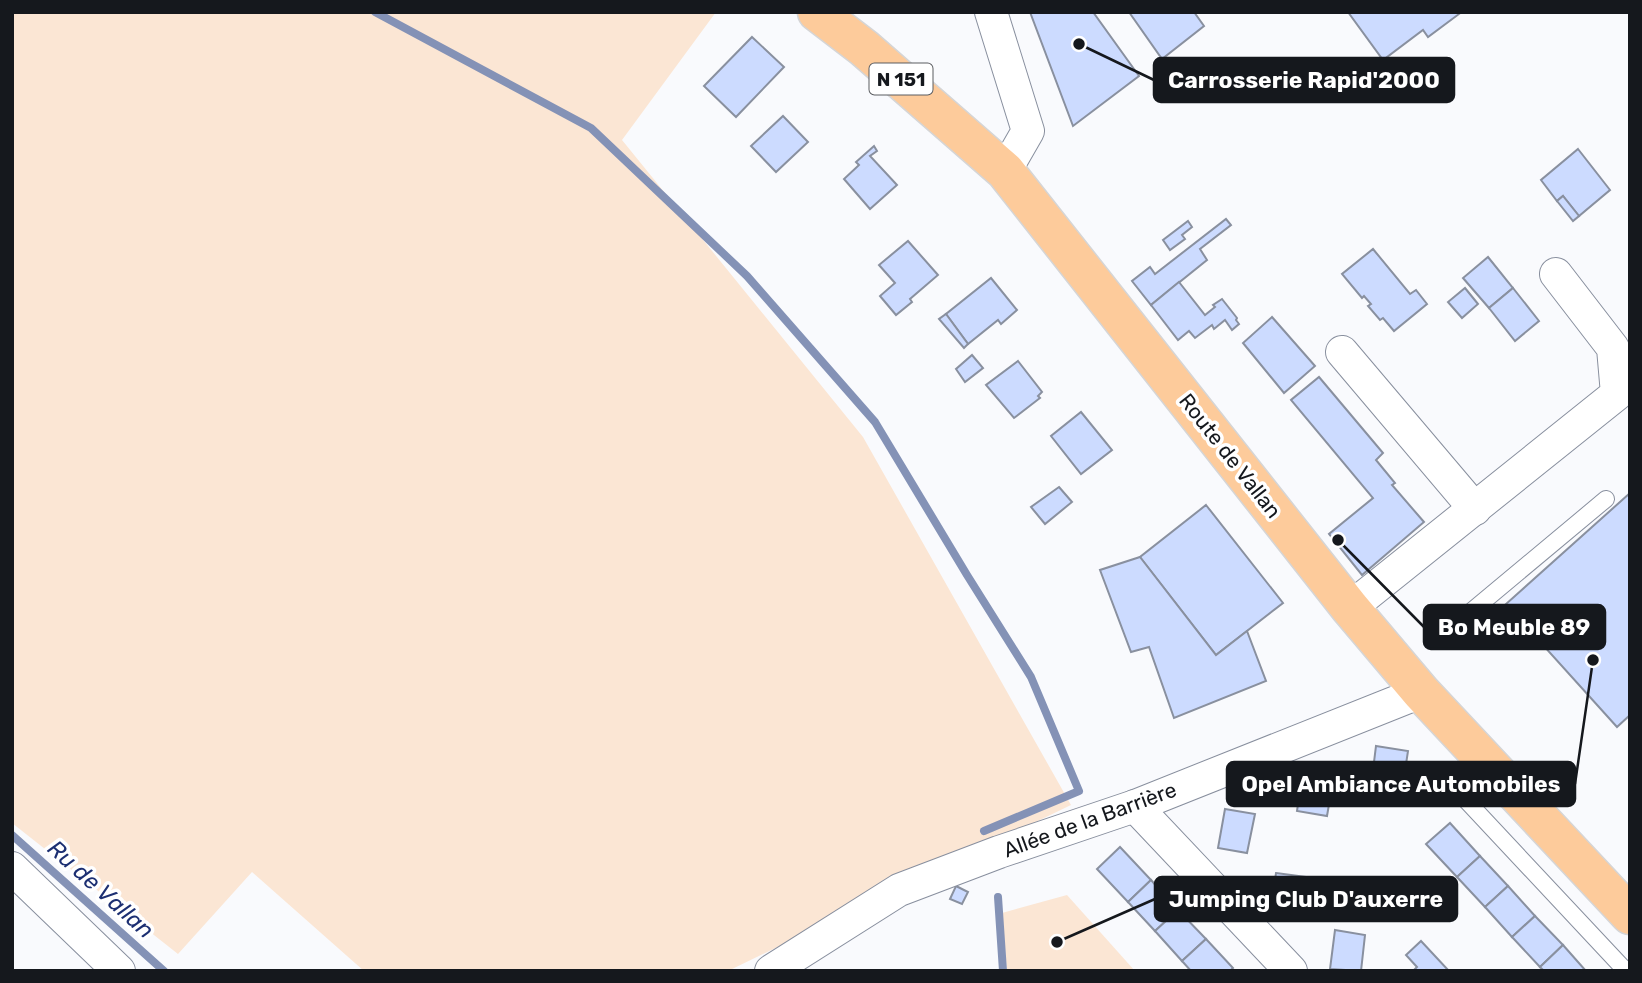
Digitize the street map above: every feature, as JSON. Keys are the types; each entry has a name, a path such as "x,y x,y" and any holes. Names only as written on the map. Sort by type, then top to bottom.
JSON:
{"main road":[{"name":"Route de Vallan","path":"817,12 874,57 1005,171 1350,608 1421,692 1630,915"}],"street":[{"path":"991,12 1028,131 1005,171"},
{"path":"1350,608 1617,394 1613,348 1556,274"},
{"path":"1342,352 1475,509"},
{"name":"Allée de la Barrière","path":"771,971 899,890 1135,806 1421,692"},
{"path":"1135,806 1291,971"},
{"path":"12,868 119,971"}],"lane":[{"path":"1461,620 1605,499"},
{"path":"1477,752 1464,798 1625,970 1630,970"}],"shaded area":[{"path":"12,12 716,12 622,140 863,437 1071,805 728,971 364,971 252,872 178,954 12,823"},
{"path":"1067,895 1135,971 1007,971 1002,913"}],"building":[{"path":"1030,12 1093,12 1139,76 1073,126"},
{"path":"1129,12 1194,12 1204,26 1162,59"},
{"path":"1348,12 1459,14 1428,37 1423,30 1383,60"},
{"path":"752,37 784,67 736,117 704,86"},
{"path":"783,116 808,142 776,172 751,146"},
{"path":"874,146 877,151 870,156 897,185 870,209 844,179 859,165 856,162"},
{"path":"1578,149 1610,190 1579,216 1563,196 1557,201 1541,180"},
{"path":"1563,196 1579,216 1573,221 1557,201"},
{"path":"1226,219 1231,225 1200,249 1207,260 1151,305 1132,281 1150,267 1155,274"},
{"path":"1188,221 1192,227 1182,235 1185,239 1170,250 1163,240"},
{"path":"908,241 938,275 896,315 880,296 895,283 879,265"},
{"path":"1373,249 1410,294 1416,290 1427,304 1394,331 1383,318 1380,320 1368,306 1371,304 1364,296 1362,298 1342,274"},
{"path":"1488,257 1513,288 1489,308 1463,278"},
{"path":"991,278 1017,310 1001,324 998,320 968,344 946,314"},
{"path":"1179,282 1205,315 1222,299 1239,324 1232,330 1225,320 1214,329 1212,325 1195,338 1189,331 1178,340 1151,305"},
{"path":"1465,288 1478,304 1462,318 1448,302"},
{"path":"1513,288 1539,321 1515,341 1489,308"},
{"path":"946,314 968,344 964,348 939,319"},
{"path":"1272,317 1315,366 1284,393 1243,343"},
{"path":"972,355 983,368 965,382 956,369"},
{"path":"1018,361 1042,392 1038,396 1040,398 1014,418 986,385"},
{"path":"1319,377 1383,453 1376,460 1395,483 1392,485 1424,522 1362,575 1329,534 1373,498 1291,400"},
{"path":"1081,412 1112,450 1081,474 1051,436"},
{"path":"1059,487 1072,502 1045,524 1031,507"},
{"path":"1630,493 1630,715 1617,727 1506,604"},
{"path":"1206,505 1283,603 1216,655 1140,557"},
{"path":"1140,557 1216,655 1247,631 1266,681 1174,718 1149,647 1131,652 1100,570"},
{"path":"1376,746 1408,751 1402,791 1371,786"},
{"path":"1302,777 1333,781 1327,816 1297,811"},
{"path":"1225,809 1255,814 1247,853 1218,848"},
{"path":"1450,823 1480,856 1457,877 1426,844"},
{"path":"1120,847 1151,880 1128,902 1097,869"},
{"path":"1480,856 1508,886 1485,907 1457,877"},
{"path":"1276,873 1307,877 1302,911 1271,906"},
{"path":"1151,880 1178,910 1155,931 1128,902"},
{"path":"956,886 968,892 962,904 950,899"},
{"path":"1508,886 1535,916 1512,937 1485,907"},
{"path":"1178,910 1206,939 1182,961 1155,931"},
{"path":"1535,916 1563,945 1540,967 1512,937"},
{"path":"1335,930 1365,935 1361,971 1330,969"},
{"path":"1206,939 1233,968 1230,971 1191,971 1182,961"},
{"path":"1421,941 1449,971 1413,971 1417,967 1406,955"},
{"path":"1563,945 1586,971 1544,971 1540,967"}],"waterway":[{"path":"375,12 591,128 747,276 875,422 1031,677 1079,791 984,831"},
{"name":"Ru de Vallan","path":"12,835 164,971"},
{"path":"998,897 1003,971"}],"place":[{"name":"Carrosserie Rapid'2000","path":"1079,44"},
{"name":"Bo Meuble 89","path":"1338,540"},
{"name":"Opel Ambiance Automobiles","path":"1593,660"},
{"name":"Jumping Club D'auxerre","path":"1057,942"}]}
